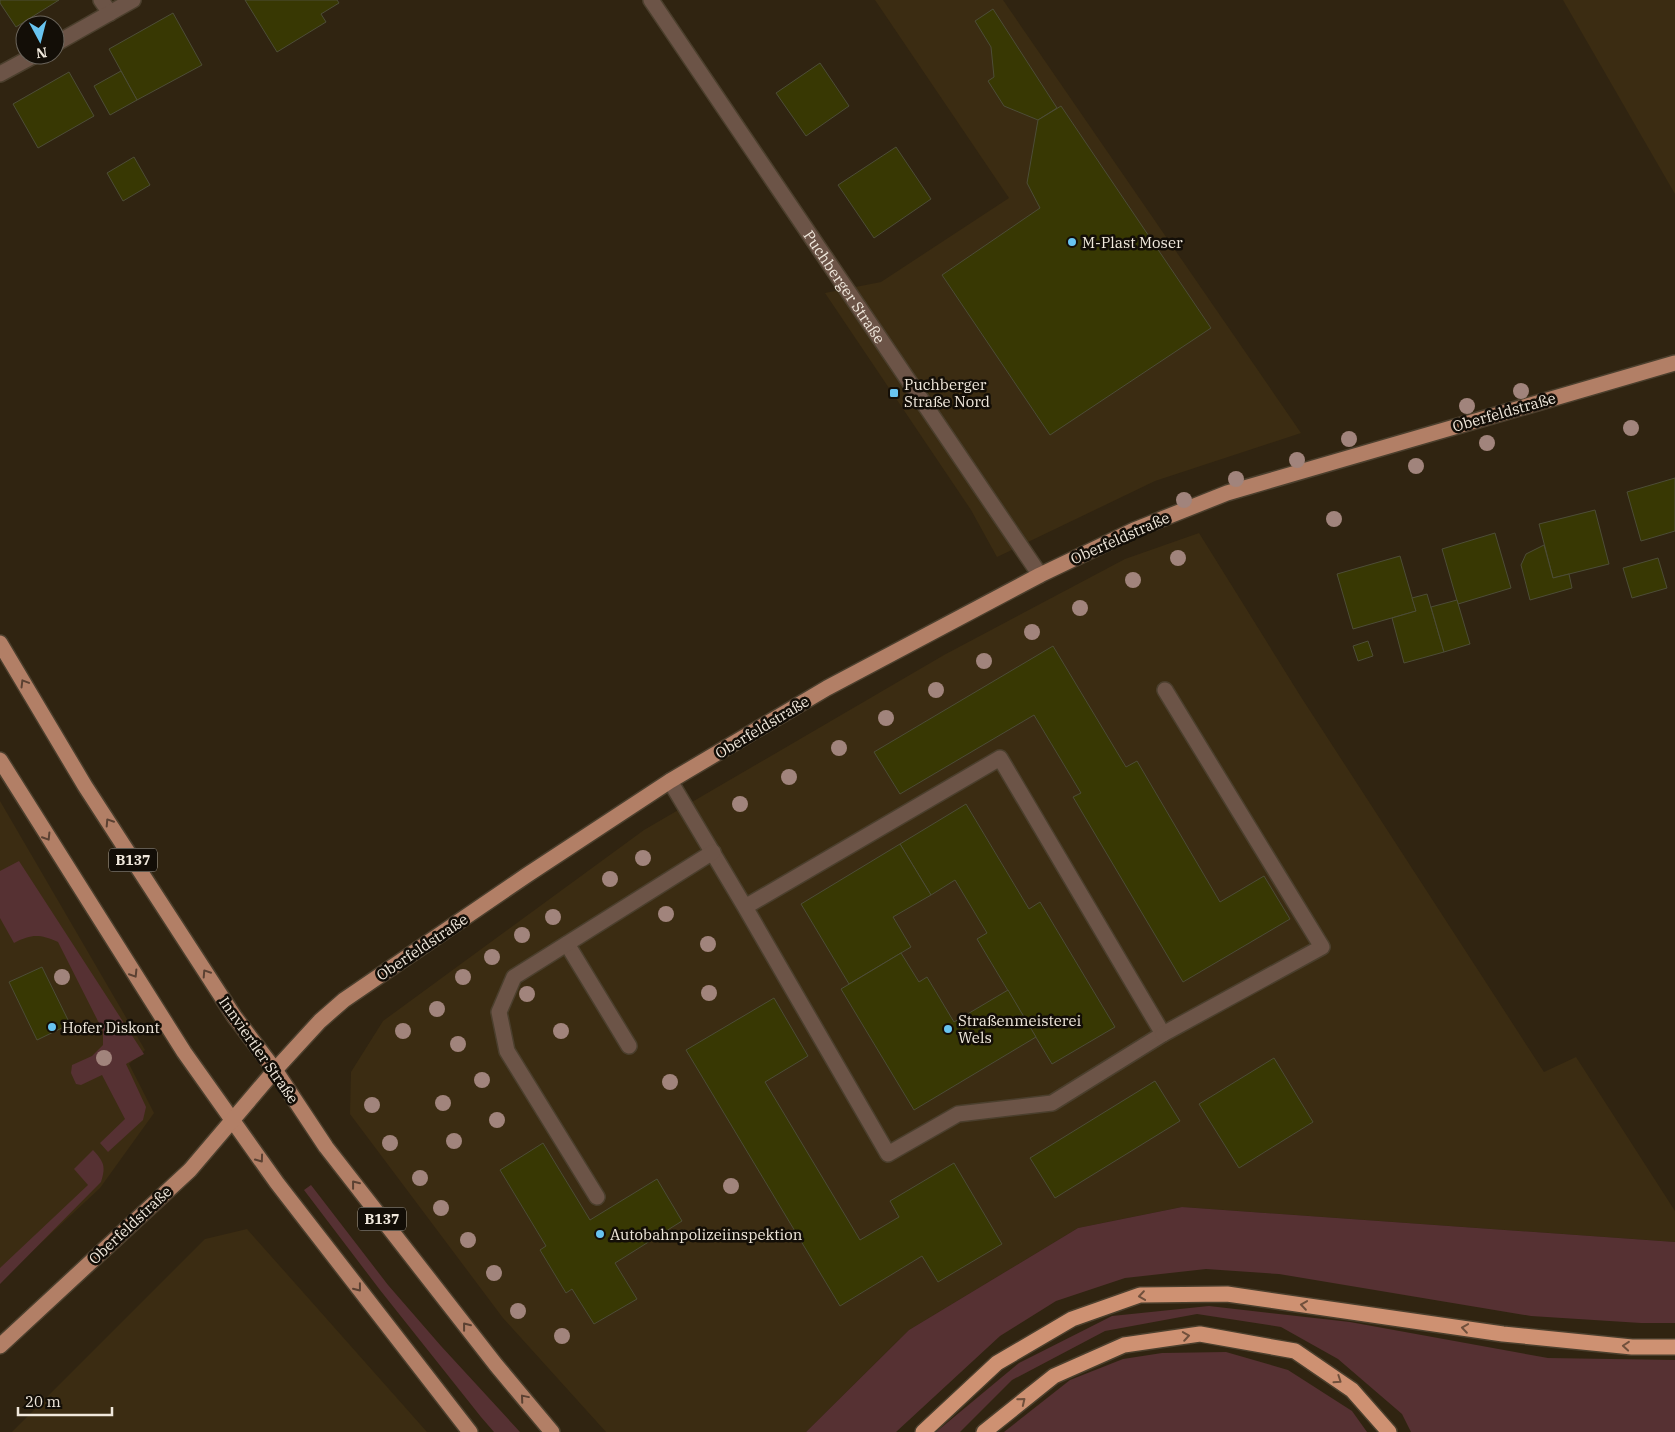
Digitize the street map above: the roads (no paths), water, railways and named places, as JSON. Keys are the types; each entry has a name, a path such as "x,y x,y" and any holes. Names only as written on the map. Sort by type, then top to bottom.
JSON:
{"highway":[{"path":"923,1432 997,1363 1072,1319 1140,1295 1227,1294 1503,1334 1632,1347 1675,1346"},
{"path":"984,1432 1054,1376 1124,1345 1200,1334 1295,1351 1352,1390 1389,1432"}],"main road":[{"name":"Oberfeldstraße","path":"0,1346 190,1170 274,1070 320,1020 344,1000 527,875 670,781 827,688 1040,575 1134,530 1227,493 1675,363"},
{"name":"Innviertler Straße","path":"0,643 90,794 234,1016 274,1070 326,1147 496,1365 552,1432"},
{"path":"0,760 184,1052 283,1190 470,1432"}],"street":[{"path":"101,0 110,13"},
{"path":"65,38 132,0"},
{"name":"Puchberger Straße","path":"651,0 1040,575"},
{"path":"0,74 16,65"},
{"path":"670,781 888,1154 958,1114 1052,1103 1163,1034 1322,947 1165,690"},
{"path":"745,907 1000,758 1163,1034"},
{"path":"597,1196 507,1051 499,1012 514,977 712,852"},
{"path":"567,944 629,1046"}],"place":[{"name":"M-Plast Moser","path":"1072,242"},
{"name":"Puchberger Straße Nord","path":"894,393"},
{"name":"Hofer Diskont","path":"52,1027"},
{"name":"Straßenmeisterei Wels","path":"948,1029"},
{"name":"Autobahnpolizeiinspektion","path":"600,1234"}]}
